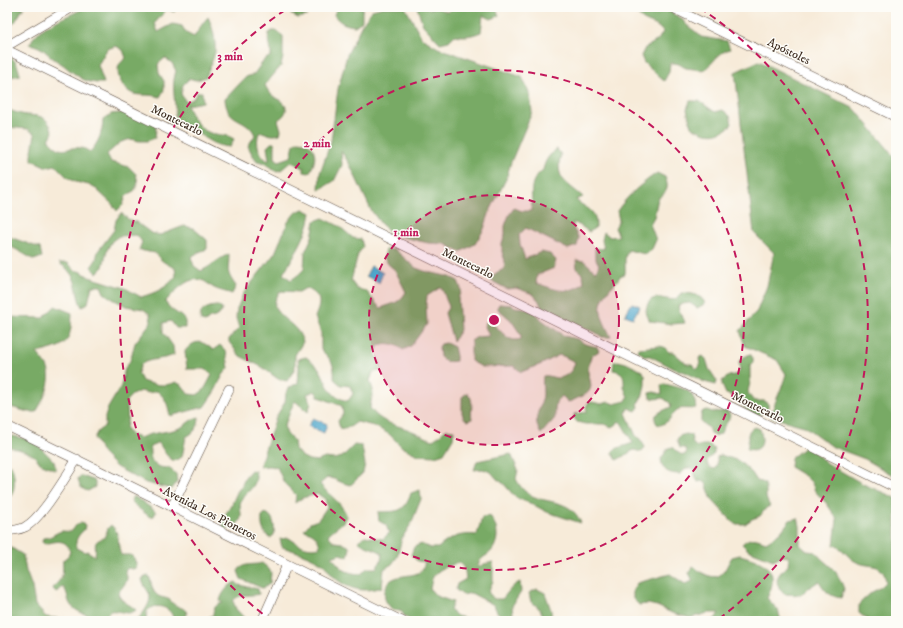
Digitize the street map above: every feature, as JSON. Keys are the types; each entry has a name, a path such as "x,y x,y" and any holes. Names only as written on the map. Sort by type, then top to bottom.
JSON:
{"street":[{"path":"7,46 73,7"},
{"name":"Apóstoles","path":"671,7 896,117"},
{"name":"Montecarlo","path":"7,50 896,488"},
{"path":"172,507 229,389"},
{"name":"Avenida Los Pioneros","path":"7,426 77,459 402,621"},
{"path":"7,531 26,526 39,516 77,459"},
{"path":"262,621 287,565"}],"green space":[{"path":"7,7 24,7 15,22 7,30"},
{"path":"86,7 179,7 174,12 167,9 155,23 158,32 173,24 182,26 186,33 194,37 208,17 213,30 215,43 215,52 212,61 206,77 197,80 189,79 183,85 181,94 186,102 193,99 197,92 202,92 203,102 187,105 192,115 198,124 206,131 234,139 230,147 218,145 177,122 175,116 174,88 176,71 172,63 165,58 158,64 159,73 164,81 164,90 160,97 140,95 134,94 127,90 119,78 118,69 120,64 126,58 123,50 116,46 107,49 98,65 104,83 98,83 88,81 80,77 41,48 30,44 34,37 46,27"},
{"path":"287,7 304,7 307,16 298,18 291,14"},
{"path":"337,7 363,7 362,21 355,26 343,23 334,15"},
{"path":"383,7 405,7 422,38 438,48 522,77 530,94 532,112 511,162 506,179 490,211 484,229 475,244 460,252 445,244 428,243 394,235 381,224 371,210 349,163 341,151 342,165 334,181 319,190 320,173 331,141 338,89 347,55 362,24 372,10"},
{"path":"417,7 427,7 429,9 437,8 448,12 454,7 496,7 499,16 491,19 483,15 481,32 468,36 455,35 449,41 440,43 423,25"},
{"path":"643,7 671,7 673,14 681,18 701,37 727,41 730,49 722,53 703,71 670,63 669,72 664,81 644,63 641,56 645,48 658,40 663,32 660,28 643,20 636,13"},
{"path":"272,31 276,31 283,36 283,57 281,66 265,85 273,96 285,105 286,110 284,115 278,120 281,130 280,134 274,135 263,132 259,133 257,141 258,145 262,156 268,161 267,147 271,143 275,143 275,158 279,161 291,157 294,144 298,141 305,142 313,148 315,157 309,173 304,172 304,168 292,162 281,170 277,171 262,162 257,161 248,146 255,135 247,125 229,112 227,107 225,99 246,77 254,74 264,60 271,56 268,34"},
{"path":"7,55 16,63 20,75 11,77 7,73"},
{"path":"759,61 855,109 896,160 896,477 865,459 833,447 804,426 771,417 786,374 777,360 745,346 740,331 757,311 767,286 774,253 754,233 735,72"},
{"path":"690,101 699,101 715,112 723,110 730,116 732,124 722,131 712,134 696,129 691,126 687,109"},
{"path":"7,109 21,114 40,117 46,120 53,132 49,140 58,148 64,150 82,148 90,152 100,137 103,120 111,114 128,112 154,119 156,129 155,138 147,141 131,139 121,142 107,154 111,162 129,167 136,174 138,183 134,191 126,196 123,205 117,211 112,204 93,186 76,182 68,178 55,165 47,167 32,160 35,134 28,129 7,127"},
{"path":"557,149 561,155 559,170 561,176 583,197 576,200 593,213 596,221 596,227 589,232 573,222 574,230 579,238 577,246 568,249 526,228 519,235 520,244 525,259 541,252 550,254 556,260 554,268 537,275 536,283 560,290 572,289 584,283 583,275 577,269 576,260 584,261 596,272 599,265 595,257 595,248 604,249 602,240 604,232 610,237 619,236 615,228 619,220 617,211 621,205 635,190 657,173 665,177 667,189 664,194 658,198 654,217 650,224 656,240 652,249 645,254 628,250 625,259 625,274 620,276 601,303 601,314 611,337 602,337 595,332 543,311 539,301 533,294 516,288 507,289 490,280 496,273 504,269 505,261 502,252 502,243 505,235 505,226 509,215 514,208 522,211 531,211 534,180 543,170 548,158"},
{"path":"303,209 311,213 307,229 300,245 283,274 291,280 304,269 305,252 312,237 315,221 323,218 339,226 353,238 361,239 363,247 358,254 351,281 357,289 366,291 381,308 398,301 406,292 395,270 384,258 386,249 395,250 416,268 450,277 458,281 461,289 461,293 458,297 460,330 453,341 445,313 449,306 441,287 427,296 427,324 411,346 403,350 392,344 379,345 375,353 380,362 381,371 373,372 370,381 373,390 370,408 382,419 433,440 446,429 454,430 453,438 444,453 435,456 418,455 402,447 389,434 374,426 357,422 350,427 340,429 338,421 343,414 342,406 319,397 315,391 307,394 311,403 308,412 295,401 284,426 287,434 294,441 295,449 301,456 309,460 317,461 325,458 334,459 342,457 354,445 362,446 365,464 363,473 351,485 328,477 320,484 339,504 347,517 328,535 334,542 342,543 350,547 348,557 340,554 332,557 344,570 351,573 361,574 367,568 376,568 381,561 382,553 358,541 365,536 383,539 389,533 386,525 379,521 378,512 399,510 406,505 411,493 420,490 421,499 411,524 402,538 397,557 392,564 384,569 382,587 376,589 363,590 352,588 340,582 323,564 318,561 282,547 280,539 289,538 303,546 311,548 320,547 315,536 304,530 310,523 318,520 327,507 325,499 318,494 302,498 295,503 296,495 284,483 277,467 259,467 276,417 285,402 286,393 290,387 298,383 298,359 306,357 316,365 330,390 336,396 348,401 353,394 350,386 341,385 334,379 332,363 321,350 321,333 315,317 319,300 315,294 306,288 299,292 281,291 275,302 277,311 296,329 303,342 295,355 295,369 287,381 278,379 262,367 240,356 229,342 229,339 239,328 236,318 237,309 243,294 275,253 288,222 295,213"},
{"path":"121,213 151,233 160,235 184,226 193,228 207,240 207,249 191,257 194,266 201,271 229,254 229,274 236,286 232,294 214,288 206,282 196,279 186,283 176,290 165,302 171,309 185,319 185,328 176,328 171,321 163,323 163,332 173,346 174,355 141,364 138,373 142,381 150,384 168,385 176,382 183,386 188,394 197,395 204,390 212,375 205,369 187,369 185,351 192,344 199,342 205,344 213,350 220,345 226,351 229,368 223,375 215,391 204,407 170,416 163,396 157,391 149,393 140,391 132,395 126,401 128,415 126,428 131,435 140,438 177,429 199,417 196,429 186,437 182,457 174,461 167,455 158,442 150,447 150,457 154,463 160,467 169,468 176,474 177,482 172,489 146,483 116,467 103,454 94,438 98,431 105,426 105,417 108,408 121,386 125,368 130,361 135,343 151,322 150,314 143,309 126,306 111,298 104,293 101,286 92,286 88,303 82,307 73,278 59,263 68,263 74,270 82,272 89,277 125,288 141,297 156,292 169,284 176,276 175,268 164,262 155,253 139,250 142,242 137,235 119,236 112,241 107,250 103,267 97,273 91,267 96,260 98,251 114,230 116,220"},
{"path":"7,236 40,248 42,257 34,260 7,246"},
{"path":"682,293 693,294 702,298 705,304 697,308 690,303 678,306 685,323 672,324 650,321 646,310 652,299 660,298 672,300"},
{"path":"499,304 512,305 536,313 542,320 564,336 577,339 585,344 597,347 599,351 591,356 589,364 588,372 591,384 590,390 585,395 570,402 562,396 559,398 556,406 555,418 541,434 538,428 537,418 543,395 543,376 556,378 563,377 571,371 575,362 559,355 542,364 521,372 514,366 482,367 471,361 471,341 477,337 489,336 484,324 487,321 507,337 516,340 521,339 521,335 511,320 497,308"},
{"path":"55,306 72,313 70,332 68,338 61,346 37,353 46,364 49,371 49,383 42,401 36,412 28,412 7,406 7,314 9,317 43,318"},
{"path":"218,306 222,309 221,313 205,322 201,321 200,317 202,311"},
{"path":"446,343 454,347 456,361 447,362 440,357 439,347 441,344"},
{"path":"664,347 669,352 673,352 687,364 692,364 697,369 700,366 699,358 703,356 717,381 716,385 704,382 650,356 645,356 638,351 639,348"},
{"path":"750,354 753,358 753,363 750,366 749,395 754,401 764,401 768,403 768,408 766,411 758,415 748,411 734,398 726,394 722,385 722,381 729,376 738,374 740,370 739,361"},
{"path":"618,361 626,363 642,371 645,375 645,385 643,395 638,403 639,407 636,411 628,408 626,413 636,436 645,447 642,452 634,450 617,460 612,452 615,449 633,443 622,424 619,421 612,427 604,424 585,424 577,422 574,418 574,414 587,412 586,407 588,403 592,402 601,404 609,402 614,404 626,401 628,397 624,387 623,376 620,372 613,370 614,362"},
{"path":"665,384 690,392 695,401 696,408 679,409 669,420 661,425 657,424 655,420 656,415 671,407 670,403 663,398 654,399 650,397 649,393 654,392 662,394 661,385"},
{"path":"467,393 471,398 472,405 472,419 468,421 464,418 462,413 462,397"},
{"path":"708,410 712,412 727,411 730,415 721,434 713,436 708,427 701,423 701,414 703,411"},
{"path":"755,427 760,429 762,438 761,445 756,449 747,449 748,433"},
{"path":"686,434 691,435 693,444 697,447 702,445 710,445 714,449 714,454 707,460 708,465 711,468 715,469 717,465 717,457 721,455 739,461 752,473 757,481 765,484 766,497 770,506 766,508 760,516 745,524 735,524 712,500 706,483 702,481 698,482 692,468 687,468 680,474 667,471 663,466 661,459 668,448 673,447 680,454 685,455 687,451 685,448 680,448 677,440 679,436"},
{"path":"7,435 27,439 36,443 54,461 56,470 40,463 30,453 7,446"},
{"path":"805,447 812,450 825,462 863,484 896,498 896,621 869,621 859,613 859,604 886,582 884,575 882,570 853,560 843,550 834,545 837,519 827,504 815,491 812,483 805,476 790,467 791,458"},
{"path":"511,454 518,470 516,479 526,492 541,499 564,505 576,514 581,523 547,512 515,497 491,472 483,469 474,470 477,461"},
{"path":"7,465 11,465 14,489 11,496 7,498"},
{"path":"251,470 255,471 255,481 254,485 241,501 240,519 238,523 228,529 223,528 223,519 245,477"},
{"path":"82,476 95,481 95,487 88,491 82,488 79,485 78,478"},
{"path":"133,496 156,512 154,516 150,517 133,504 131,500"},
{"path":"265,513 270,516 274,525 274,535 270,538 264,532 262,526 262,517"},
{"path":"490,516 497,532 495,545 490,552 482,558 477,568 484,564 493,562 493,581 488,592 494,599 502,599 512,587 520,582 521,592 512,606 513,615 521,617 525,621 506,621 497,612 494,605 471,593 463,595 456,590 457,584 466,579 465,571 461,563 448,566 437,572 432,579 430,589 436,596 453,602 450,610 457,616 479,621 412,621 405,617 401,610 393,610 391,608 386,601 385,596 387,585 395,578 412,575 421,571 425,562 417,561 411,555 414,547 421,544 430,548 438,548 447,541 461,535 477,535 482,517"},
{"path":"798,518 800,526 800,545 807,551 816,552 835,571 844,589 841,598 833,596 823,588 819,581 801,595 784,594 778,586 777,579 781,572 788,566 789,557 781,556 773,560 748,550 742,544 753,538 766,542 780,533 790,520"},
{"path":"81,523 85,525 84,530 78,536 76,541 77,548 85,552 87,551 95,556 96,542 105,537 108,528 111,525 118,536 121,555 131,555 134,558 137,567 133,569 128,568 125,571 127,578 118,594 124,601 136,610 133,612 126,613 110,611 105,618 91,616 76,610 70,604 66,591 63,587 56,592 53,589 62,576 63,560 70,552 66,544 57,542 45,544 42,542 43,538 62,531 72,531 77,524"},
{"path":"7,545 23,555 26,571 32,587 35,605 46,617 64,619 68,621 7,621"},
{"path":"740,555 764,564 768,569 772,580 767,598 778,610 781,621 710,621 715,619 719,613 708,613 690,618 672,613 657,606 648,604 639,605 633,599 633,590 637,583 670,574 685,584 693,581 689,573 693,566 708,576 713,577 721,575 732,557"},
{"path":"262,563 271,573 270,583 267,586 262,588 241,579 238,571 240,568 245,565"},
{"path":"149,576 152,588 156,594 185,610 187,614 184,621 171,621 173,617 171,613 165,608 158,606 147,611 146,621 136,621 144,612 150,600 149,593 142,579"},
{"path":"236,582 239,585 258,589 259,594 242,596 233,601 236,609 247,621 209,621 209,617 213,615 215,607 218,604 223,603 220,601 224,592 228,587"},
{"path":"537,589 545,593 551,610 552,621 543,621 540,610 531,602 529,593"}],"water":[{"path":"371,266 383,273 379,283 366,276"},
{"path":"632,303 640,306 633,318 625,315"},
{"path":"313,418 327,424 324,433 308,426"}]}
